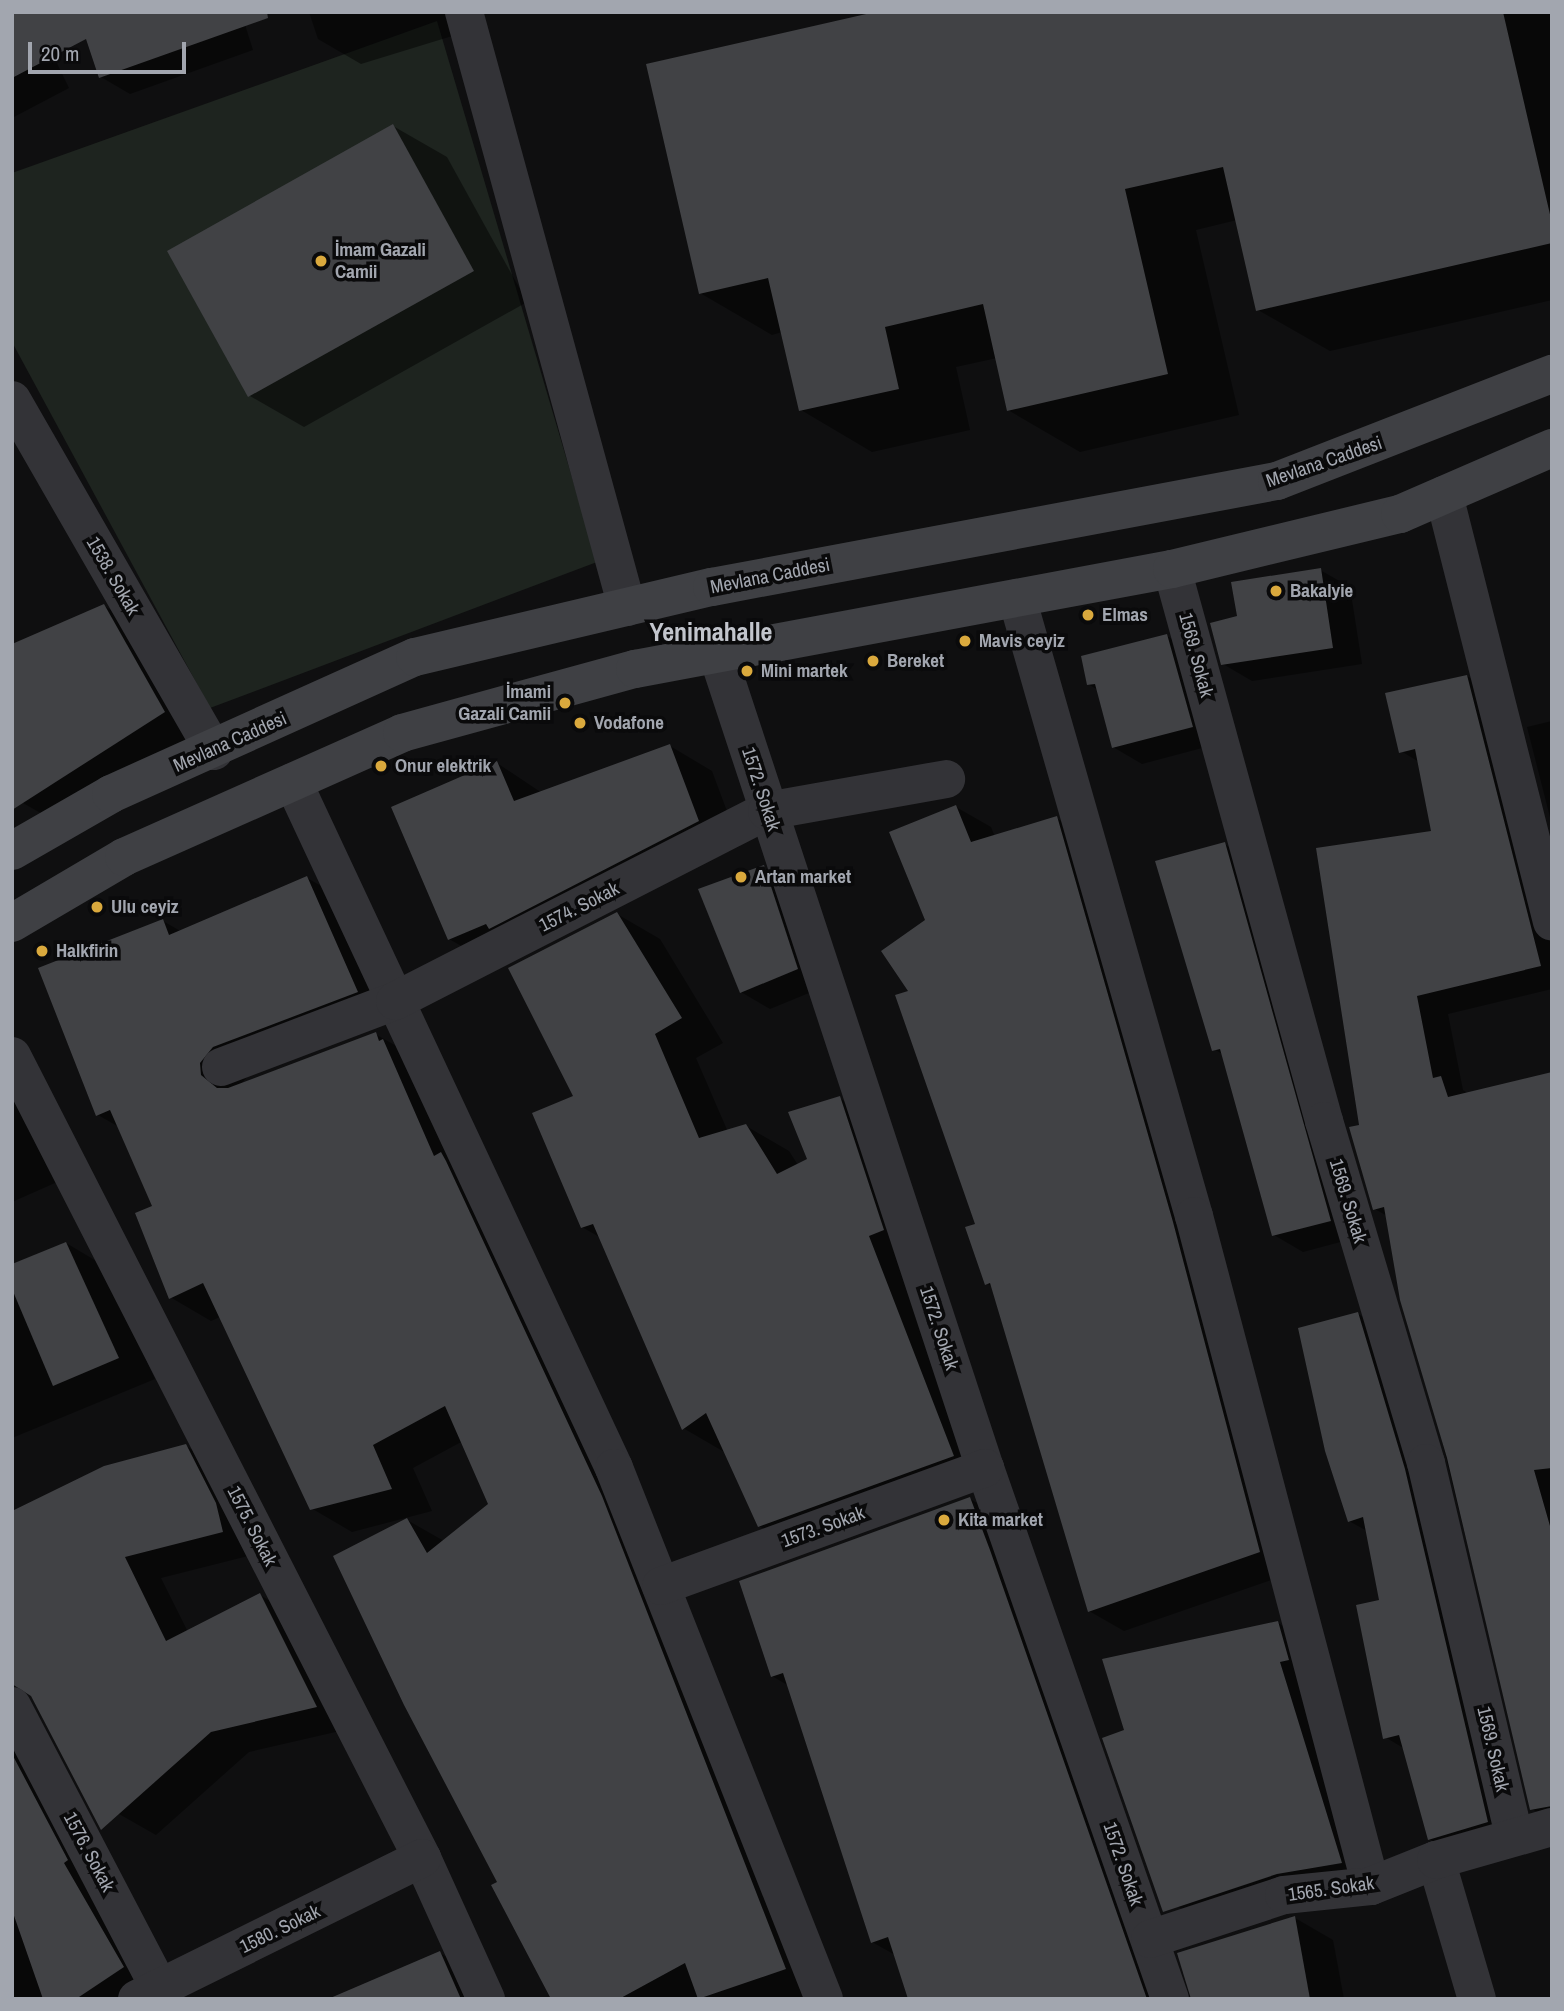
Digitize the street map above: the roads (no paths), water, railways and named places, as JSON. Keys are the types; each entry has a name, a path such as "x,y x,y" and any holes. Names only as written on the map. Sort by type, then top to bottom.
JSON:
{"main road":[{"name":"Mevlana Caddesi","path":"12,852 111,794 214,751 415,657 712,587 1277,481 1552,374"},
{"path":"12,923 124,858 402,733 635,669 1172,569 1400,514 1552,448"}],"street":[{"path":"464,12 627,607"},
{"name":"1538. Sokak","path":"12,400 214,751"},
{"path":"1444,495 1552,922"},
{"name":"1569. Sokak","path":"1172,569 1324,1121 1426,1463 1514,1836"},
{"path":"1017,598 1194,1216 1371,1886"},
{"name":"1572. Sokak","path":"717,653 985,1468 1170,1999"},
{"name":"1574. Sokak","path":"221,1067 395,1001 768,811 946,779"},
{"path":"293,782 614,1468 824,1999"},
{"name":"1575. Sokak","path":"12,1056 422,1858 486,1999"},
{"name":"1573. Sokak","path":"661,1586 985,1468"},
{"name":"1576. Sokak","path":"12,1706 154,1995"},
{"name":"1565. Sokak","path":"1150,1939 1284,1895 1371,1886 1436,1860 1552,1827"},
{"name":"1580. Sokak","path":"154,1995 422,1858"},
{"path":"1436,1860 1477,1999"}],"place":[{"name":"İmam Gazali Camii","path":"321,261"},
{"name":"Bakalyie","path":"1276,591"},
{"name":"Elmas","path":"1088,615"},
{"name":"Mavis ceyiz","path":"965,641"},
{"name":"Bereket","path":"873,661"},
{"name":"Mini martek","path":"747,671"},
{"name":"İmami Gazali Camii","path":"565,703"},
{"name":"Vodafone","path":"580,723"},
{"name":"Onur elektrik","path":"381,766"},
{"name":"Artan market","path":"741,877"},
{"name":"Ulu ceyiz","path":"97,907"},
{"name":"Halkfirin","path":"42,951"},
{"name":"Kita market","path":"944,1520"}],"district":[{"name":"Yenimahalle","path":"711,632"}]}
